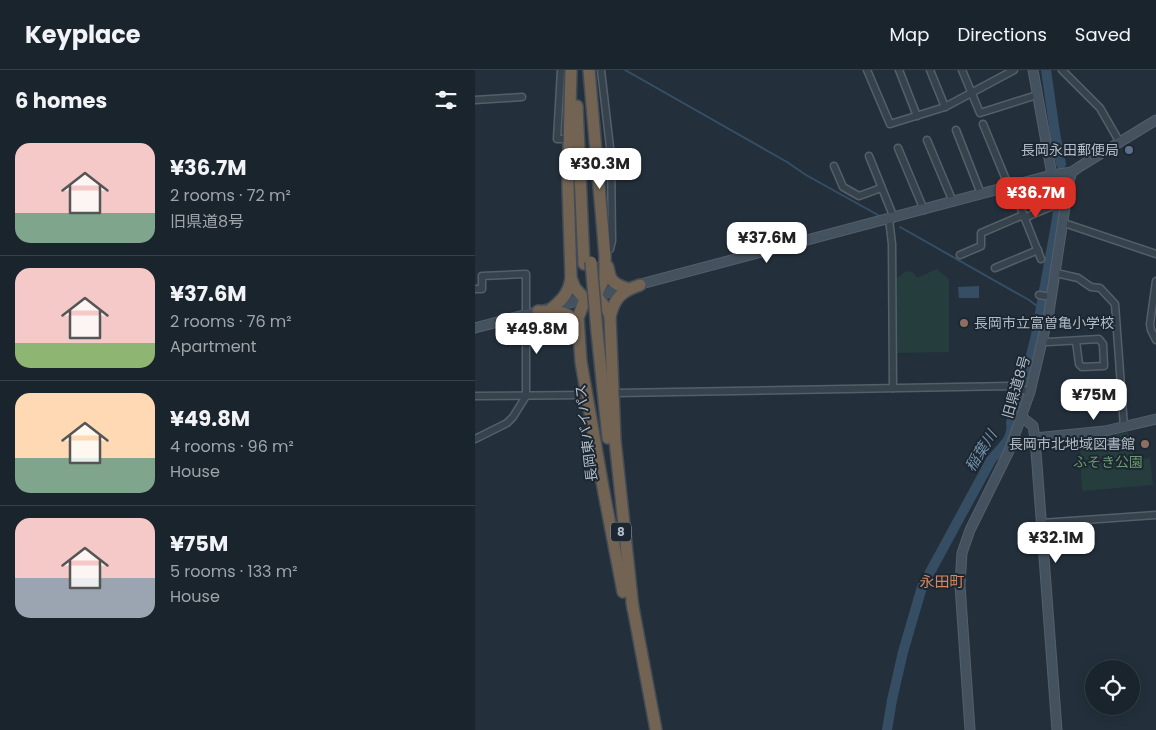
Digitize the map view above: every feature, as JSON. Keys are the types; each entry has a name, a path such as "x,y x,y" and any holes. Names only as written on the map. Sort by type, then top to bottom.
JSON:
{"highway":[{"path":"551,309 561,301 568,291 571,278 568,187 571,70"},
{"name":"長岡東バイパス","path":"577,70 579,156 601,439 623,592 649,730"},
{"name":"長岡東バイパス","path":"584,70 588,263"},
{"name":"8","path":"589,70 605,253 605,277 580,311 578,328 581,362 623,592"},
{"path":"605,253 611,280 617,285 626,288"},
{"path":"571,278 575,288 591,297 608,311 611,317"},
{"path":"611,317 613,305 619,296 628,288 639,285"},
{"path":"538,311 567,313 578,328"},
{"name":"8","path":"611,317 615,440 633,609"},
{"name":"長岡東バイパス","path":"594,333 633,609 656,730"}],"street":[{"path":"561,70 557,139 567,139"},
{"path":"601,70 609,138 612,241 610,249 605,253"},
{"path":"867,70 890,124 945,107 1014,70"},
{"path":"899,70 917,116"},
{"path":"930,70 945,107"},
{"path":"962,70 980,113 1037,95"},
{"path":"1033,70 1052,176"},
{"path":"1062,70 1100,108 1119,141"},
{"path":"475,100 522,97"},
{"path":"475,328 981,194 1073,172 1119,141 1156,120"},
{"path":"983,124 1041,259"},
{"path":"956,130 981,194"},
{"path":"599,138 609,138"},
{"path":"927,140 953,202"},
{"path":"898,148 924,210"},
{"path":"869,156 891,219 893,388"},
{"path":"834,166 843,187 859,196 881,188"},
{"name":"旧県道8号","path":"969,730 960,585 962,553 970,530 1009,451 1030,392 1043,340 1064,224 1065,201 1073,172"},
{"path":"960,255 981,246 981,233 1050,207"},
{"path":"1064,224 1156,254"},
{"path":"995,268 1038,250"},
{"path":"1055,273 1077,278 1091,287 1100,288 1115,304 1124,427"},
{"path":"475,289 482,289 483,276 526,274 526,396 507,424 475,439"},
{"path":"1156,281 1151,330 1156,340"},
{"path":"1039,295 1050,297"},
{"path":"1043,340 1048,342 1101,340 1103,344 1104,366 1084,368 1081,366 1076,341"},
{"path":"616,393 1011,386 1030,392"},
{"path":"475,396 584,395"},
{"path":"1022,417 1033,426 1035,438 1057,730"},
{"path":"1035,438 1088,434 1156,419"},
{"path":"1041,524 1156,515"}],"green space":[{"path":"937,269 949,279 949,352 897,353 897,278 908,271 912,272 917,278"},
{"name":"ふそき公園","path":"1128,432 1135,460 1150,458 1153,485 1082,491 1080,440"}],"water":[{"path":"979,286 979,298 959,298 958,287"}],"waterway":[{"path":"625,70 878,215"},
{"name":"稲葉川","path":"1046,70 1061,164"},
{"name":"稲葉川","path":"887,730 903,652 922,587 991,460 1010,434 1011,423 1036,335 1057,219 1062,177"},
{"path":"900,227 1029,300 1041,309"}],"place":[{"name":"長岡永田郵便局","path":"1129,150"},
{"name":"長岡市立富曽亀小学校","path":"964,323"},
{"name":"長岡市北地域図書館","path":"1145,444"}],"district":[{"name":"永田町","path":"942,582"}]}
